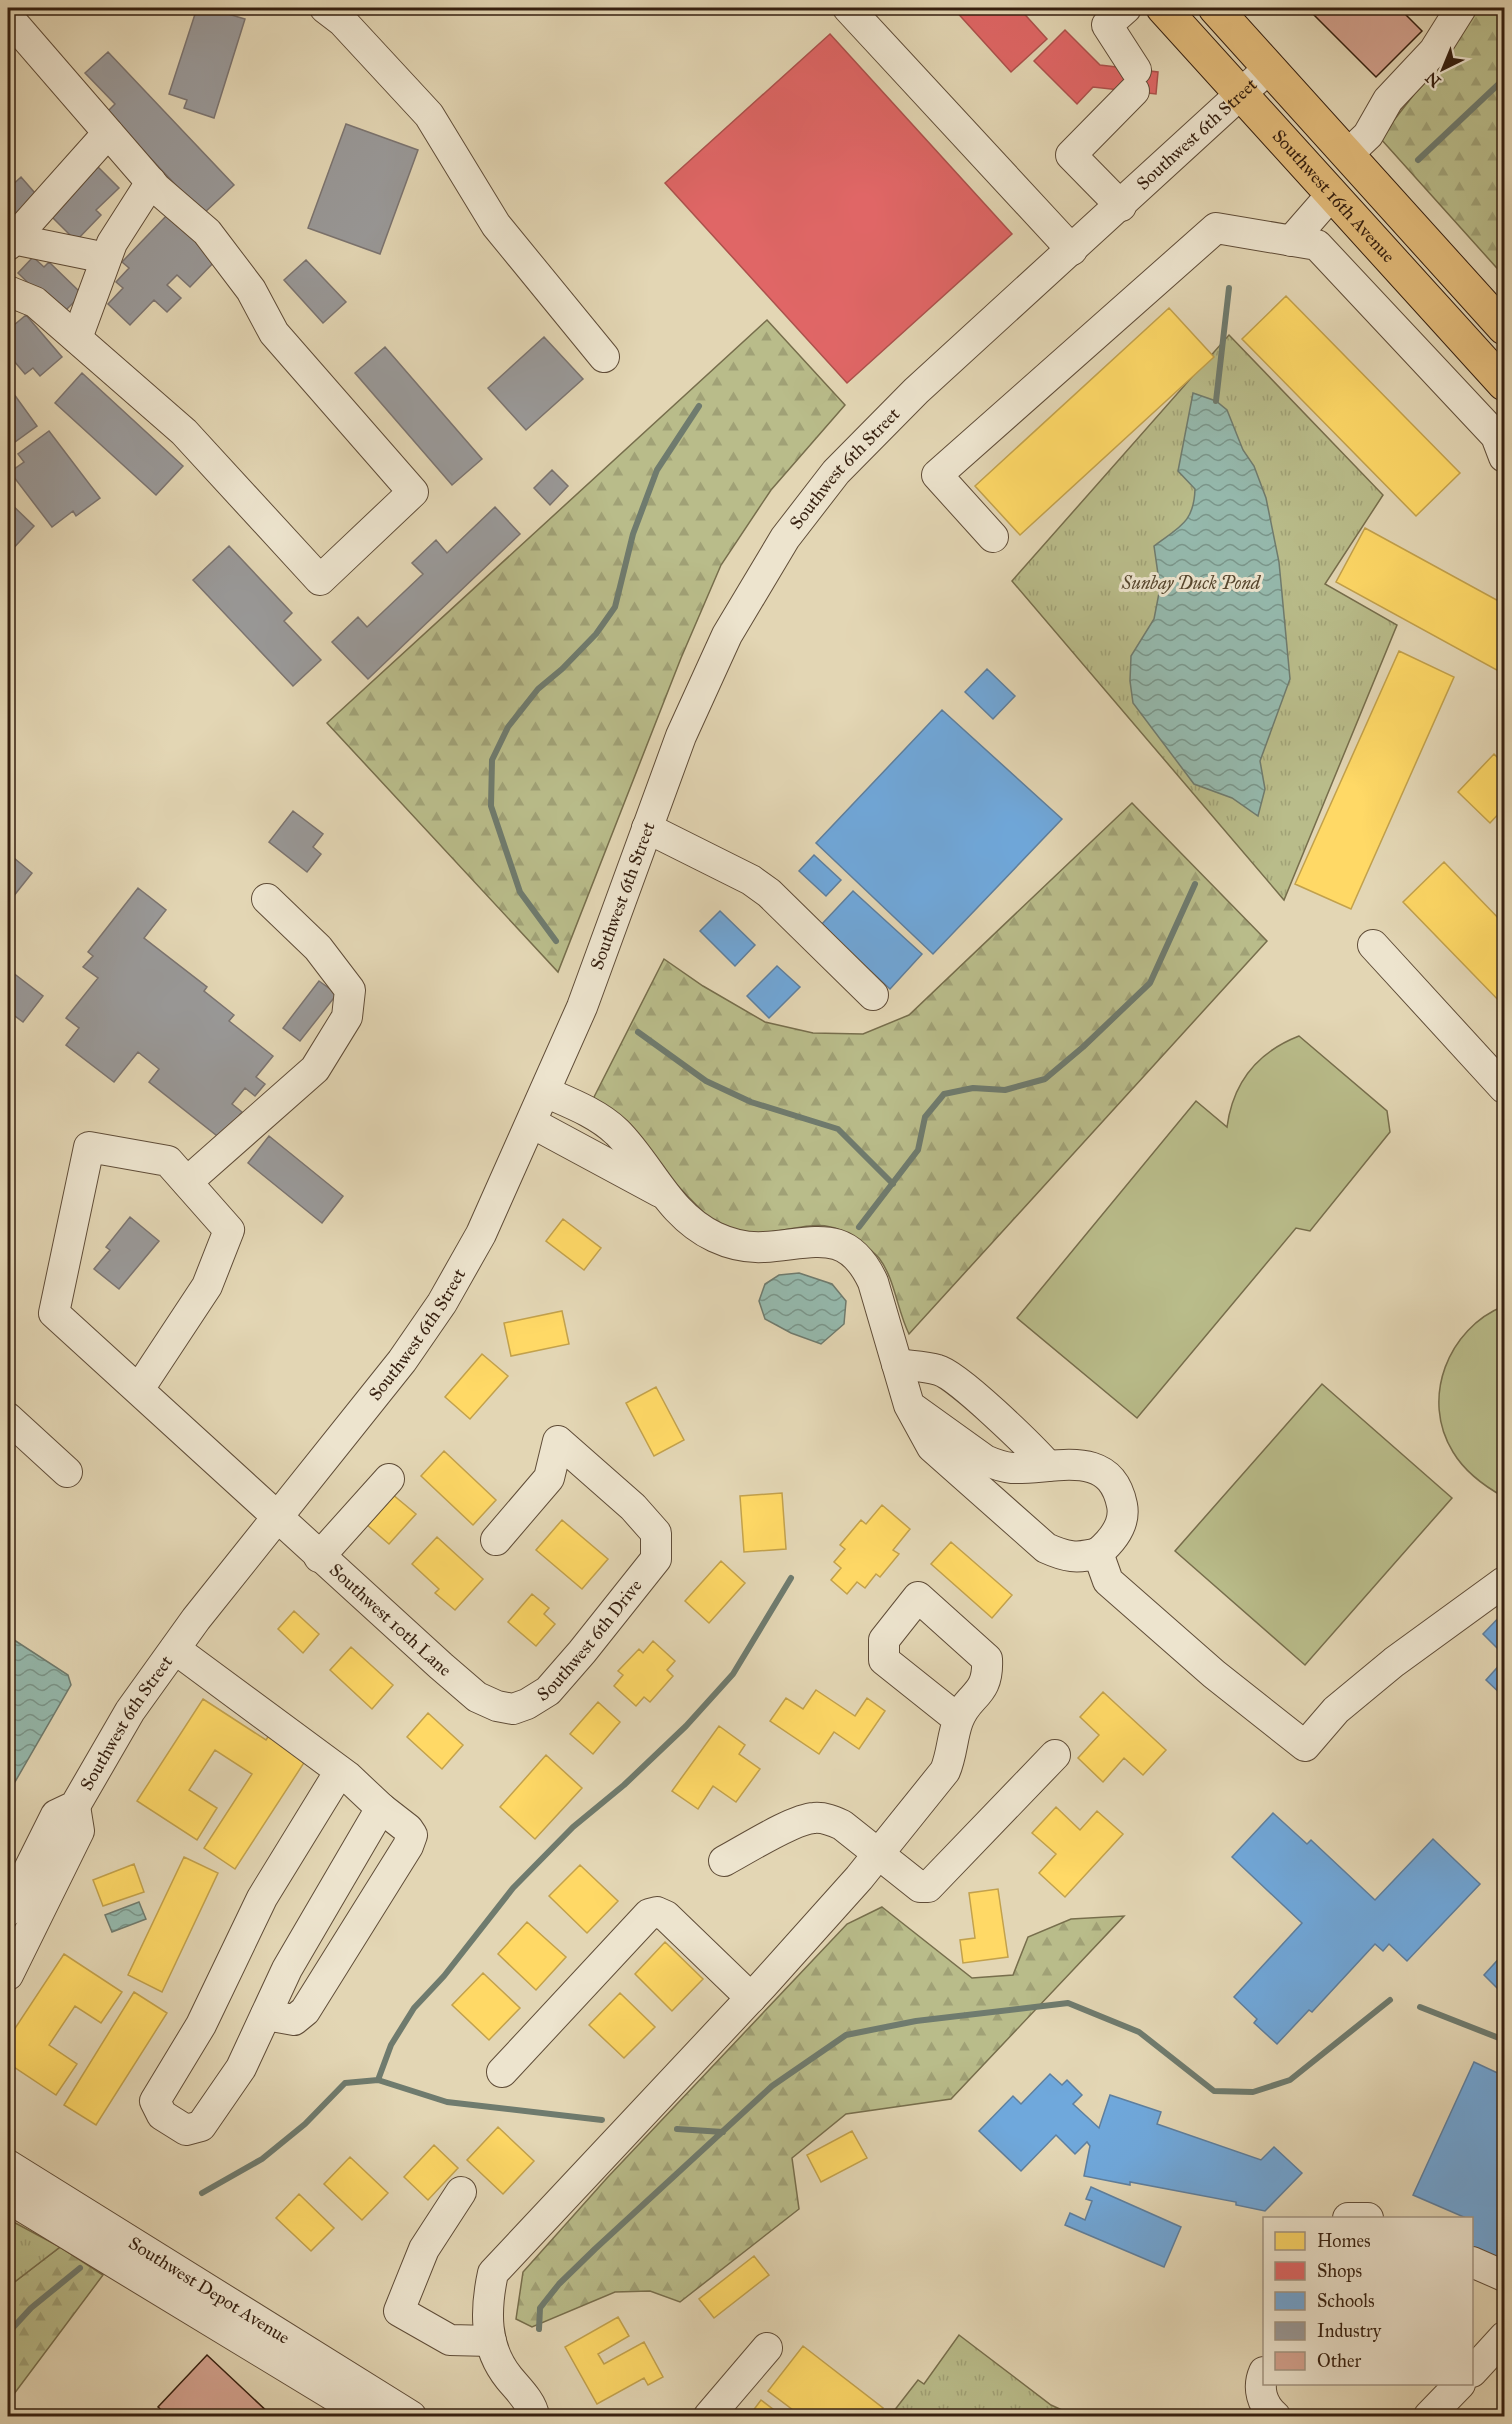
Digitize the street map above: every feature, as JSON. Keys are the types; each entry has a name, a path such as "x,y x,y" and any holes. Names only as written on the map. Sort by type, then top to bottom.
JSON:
{"main road":[{"name":"Southwest 16th Avenue","path":"1163,8 1504,384"},
{"name":"Southwest 16th Avenue","path":"1215,8 1504,328"}],"street":[{"path":"325,8 342,21 429,115 496,225 604,357"},
{"path":"848,8 1072,250"},
{"path":"1348,154 1368,135 1388,100 1434,51 1461,8"},
{"path":"1108,13 1135,81 1071,155 1121,206"},
{"path":"8,17 151,182 207,232 251,290 274,333 413,492 320,580 184,432 35,302 8,291"},
{"name":"Southwest 6th Street","path":"8,1911 56,1815 75,1806 130,1711 276,1517 402,1360 442,1303 481,1234 582,1007 681,736 727,635 785,538 836,472 916,391 1121,206 1269,68"},
{"path":"10,242 108,133"},
{"path":"77,338 112,243 151,182"},
{"path":"1291,241 1332,194"},
{"path":"993,537 937,475 1216,228 1317,245 1496,436 1504,457"},
{"path":"10,242 105,258"},
{"path":"647,828 751,880 769,893 873,995"},
{"path":"139,1389 207,1286 229,1230 187,1182 315,1069 347,1017 350,990 318,948 267,899"},
{"path":"1372,945 1504,1088"},
{"path":"546,1092 590,1113 616,1131 652,1174 662,1193"},
{"path":"532,1123 662,1193 700,1229 731,1243 763,1248 819,1240 847,1248 867,1269 873,1282 909,1405 932,1447 1046,1548 1066,1558 1083,1557 1098,1552 1113,1540 1121,1522 1122,1508 1118,1491 1098,1470 1087,1465 1073,1463 1011,1468 985,1461 909,1405"},
{"name":"Southwest 10th Lane","path":"187,1182 168,1161 89,1147 54,1313 319,1557 477,1697 497,1706 513,1709"},
{"path":"897,1364 940,1370 1033,1449 1048,1466"},
{"path":"8,1418 68,1472"},
{"name":"Southwest 6th Drive","path":"496,1540 549,1478 558,1441 633,1507 656,1533 656,1559 548,1690 527,1704 513,1709"},
{"path":"319,1557 389,1479"},
{"path":"1098,1552 1108,1581 1214,1674 1305,1746 1336,1710 1394,1662 1504,1582"},
{"path":"176,1648 340,1771 381,1808 408,1828 412,1835 408,1846 305,2011 294,2020 266,2015"},
{"path":"534,2416 528,2402 506,2374 487,2333 487,2302 493,2273 751,1998 879,1853 945,1771 951,1757 958,1719"},
{"path":"724,1861 797,1823 812,1818 826,1819 842,1825 920,1887 928,1887 1055,1755"},
{"path":"340,1771 262,1898 201,2025 156,2101 162,2115 186,2130 201,2126 241,2068 287,1969 381,1808"},
{"name":"Southwest 6th Street","path":"8,1975 79,1832 75,1806"},
{"path":"502,2072 649,1914 657,1912 666,1916 751,1998"},
{"name":"Southwest Depot Avenue","path":"8,2165 190,2293 411,2416"},
{"path":"461,2192 424,2249 399,2311 450,2340 491,2341"},
{"path":"8,2198 190,2293 368,2416"},
{"path":"1473,2262 1504,2276"},
{"path":"1473,2371 1504,2337"},
{"path":"708,2416 767,2348"},
{"path":"1263,2377 1260,2392 1269,2410 1275,2416"},
{"path":"1429,2416 1459,2385"}],"green space":[{"path":"1472,8 1504,8 1504,276 1380,138 1440,61"},
{"path":"767,320 845,405 771,490 721,565 681,658 558,972 327,723"},
{"name":"Sunbay Duck Pond","path":"1229,335 1383,495 1325,584 1397,625 1284,900 1012,581"},
{"path":"1132,803 1267,941 909,1334 889,1275 879,1258 868,1248 847,1233 835,1228 810,1226 751,1233 709,1218 593,1099 664,959 703,986 765,1022 813,1033 863,1034 909,1015"},
{"path":"1299,1036 1387,1111 1390,1132 1310,1231 1296,1228 1137,1418 1017,1318 1196,1101 1227,1127 1235,1096 1250,1071 1271,1051"},
{"path":"1504,1306 1504,1497 1489,1488 1463,1466 1443,1431 1439,1410 1440,1388 1445,1367 1455,1348 1484,1316"},
{"path":"1322,1384 1452,1498 1305,1665 1175,1551"},
{"path":"882,1907 972,1978 1013,1975 1028,1937 1071,1919 1124,1916 951,2099 846,2114 792,2158 799,2209 680,2302 650,2291 615,2292 532,2327 516,2319 523,2272 607,2178 847,1924"},
{"path":"8,2219 60,2247 8,2287"},
{"path":"60,2247 103,2275 8,2402 8,2287"},
{"path":"959,2335 1051,2405 1075,2416 890,2416 918,2380 924,2384"}],"water":[{"name":"Sunbay Duck Pond","path":"1193,393 1216,401 1227,410 1243,450 1254,466 1266,498 1279,562 1290,679 1260,761 1265,789 1258,816 1232,798 1194,784 1133,703 1130,681 1131,656 1154,619 1160,588 1154,546 1184,523 1192,510 1194,500 1195,489 1178,471"},
{"path":"799,1273 832,1284 846,1301 844,1324 821,1344 791,1333 765,1319 759,1301 765,1284 779,1275"},
{"path":"8,1636 68,1675 71,1685 8,1794"},
{"path":"139,1902 146,1919 112,1932 105,1915"}],"building: Homes":[{"path":"1286,296 1460,473 1416,516 1242,339"},
{"path":"1169,308 1214,357 1020,535 975,486"},
{"path":"1365,528 1504,604 1504,674 1336,582"},
{"path":"1399,651 1454,677 1351,909 1295,884"},
{"path":"1494,754 1504,764 1504,808 1490,823 1458,792"},
{"path":"1444,862 1504,924 1504,1006 1403,902"},
{"path":"563,1219 601,1248 584,1270 546,1241"},
{"path":"562,1311 569,1344 511,1356 504,1323"},
{"path":"482,1354 508,1376 470,1419 445,1397"},
{"path":"656,1387 684,1440 654,1456 626,1403"},
{"path":"444,1451 496,1500 473,1525 421,1476"},
{"path":"782,1493 786,1549 744,1552 740,1496"},
{"path":"392,1494 416,1514 389,1544 366,1524"},
{"path":"882,1505 910,1529 893,1550 899,1554 880,1577 876,1574 865,1588 857,1582 847,1594 831,1580 841,1568 834,1562 845,1549 840,1545 861,1520 866,1524"},
{"path":"562,1520 608,1559 582,1589 536,1550"},
{"path":"437,1537 483,1579 455,1610 435,1593 439,1589 412,1564"},
{"path":"951,1542 1012,1595 992,1618 931,1564"},
{"path":"721,1561 745,1583 709,1623 685,1601"},
{"path":"532,1594 549,1608 544,1614 555,1624 536,1646 508,1622"},
{"path":"294,1611 319,1634 303,1653 278,1629"},
{"path":"653,1641 675,1661 667,1670 673,1676 650,1702 644,1697 636,1706 614,1686 623,1675 618,1671 639,1649 643,1653"},
{"path":"351,1647 393,1685 372,1709 330,1670"},
{"path":"816,1690 855,1716 867,1698 885,1711 859,1749 834,1732 819,1754 770,1721 786,1698 803,1709"},
{"path":"1103,1692 1166,1750 1143,1775 1124,1758 1103,1782 1078,1758 1099,1735 1080,1717"},
{"path":"203,1699 266,1740 272,1731 309,1755 235,1869 204,1848 252,1774 215,1750 189,1790 217,1808 197,1840 137,1801"},
{"path":"598,1702 620,1722 593,1754 570,1734"},
{"path":"428,1713 463,1745 442,1769 407,1737"},
{"path":"719,1726 745,1745 739,1754 760,1769 736,1802 713,1786 698,1809 672,1791"},
{"path":"546,1755 582,1788 535,1839 500,1807"},
{"path":"1056,1807 1080,1830 1097,1811 1123,1834 1065,1897 1039,1873 1056,1854 1032,1833"},
{"path":"184,1857 218,1873 162,1992 128,1975"},
{"path":"134,1864 144,1892 103,1906 93,1880"},
{"path":"580,1865 618,1901 587,1933 549,1896"},
{"path":"998,1889 1008,1957 963,1963 960,1940 975,1938 969,1893"},
{"path":"527,1922 566,1957 536,1990 498,1954"},
{"path":"665,1942 703,1979 672,2011 635,1974"},
{"path":"64,1954 122,1992 101,2023 75,2006 49,2045 77,2064 56,2095 8,2063 8,2039"},
{"path":"483,1973 520,2008 489,2040 452,2005"},
{"path":"134,1992 167,2013 96,2125 64,2105"},
{"path":"620,1993 655,2027 624,2058 589,2025"},
{"path":"498,2127 534,2161 503,2194 467,2160"},
{"path":"852,2131 867,2158 821,2182 807,2155"},
{"path":"434,2145 458,2168 428,2200 404,2177"},
{"path":"350,2157 388,2193 362,2220 324,2184"},
{"path":"299,2194 334,2228 311,2251 276,2218"},
{"path":"754,2256 769,2275 714,2318 699,2299"},
{"path":"618,2317 629,2336 598,2354 604,2364 644,2342 663,2377 648,2385 644,2378 597,2404 565,2347"},
{"path":"803,2346 883,2408 877,2416 801,2416 768,2391"},
{"path":"761,2400 782,2416 749,2416"}],"building: Shops":[{"path":"953,8 1019,8 1047,39 1011,72"},
{"path":"1065,30 1100,65 1158,72 1156,94 1093,87 1077,104 1034,61"},
{"path":"830,34 1012,234 847,383 665,183"}],"building: Schools":[{"path":"987,669 1015,696 993,719 965,692"},
{"path":"942,710 1062,819 933,954 816,843"},
{"path":"814,855 841,880 826,896 799,871"},
{"path":"853,891 922,954 890,989 821,925"},
{"path":"720,911 755,945 735,966 700,931"},
{"path":"777,966 800,987 769,1018 747,996"},
{"path":"1504,1612 1504,1655 1483,1634"},
{"path":"1504,1660 1504,1697 1486,1680"},
{"path":"1273,1813 1307,1844 1311,1840 1375,1900 1433,1839 1480,1884 1407,1961 1389,1944 1383,1951 1375,1944 1312,2012 1309,2010 1277,2044 1254,2023 1257,2019 1234,1997 1302,1923 1232,1857"},
{"path":"1504,1953 1504,1995 1484,1975"},
{"path":"1474,2062 1504,2076 1504,2263 1473,2248 1473,2217 1464,2217 1413,2195"},
{"path":"1050,2074 1062,2085 1067,2080 1082,2095 1073,2104 1099,2128 1110,2095 1161,2112 1157,2124 1261,2160 1274,2147 1302,2173 1265,2211 1236,2205 1236,2202 1130,2182 1130,2185 1084,2176 1090,2146 1087,2142 1075,2154 1056,2135 1021,2171 979,2131 1013,2096 1021,2104"},
{"path":"1091,2187 1181,2227 1164,2267 1065,2225 1070,2213 1085,2220 1092,2201 1086,2199"}],"building: Industry":[{"path":"197,8 208,8 245,19 214,118 184,108 187,100 169,94"},
{"path":"108,52 234,185 203,214 107,112 115,104 85,73"},
{"path":"346,124 418,150 380,254 308,228"},
{"path":"96,165 119,188 96,210 101,215 76,241 48,213"},
{"path":"21,177 41,200 8,230 8,189"},
{"path":"169,213 217,259 190,287 177,275 167,285 181,298 167,312 154,300 130,325 108,304 123,288 116,282 129,268 122,262"},
{"path":"33,257 44,267 49,262 82,294 61,315 18,273"},
{"path":"306,260 346,302 323,323 284,280"},
{"path":"26,315 62,357 40,376 33,368 25,374 8,354 8,330"},
{"path":"544,337 583,379 526,430 488,388"},
{"path":"385,347 482,459 452,485 355,373"},
{"path":"82,373 183,466 156,495 55,403"},
{"path":"11,390 37,426 8,447 8,393"},
{"path":"49,431 100,498 76,516 73,511 52,527 10,472 24,462 18,454"},
{"path":"552,470 568,486 550,505 534,488"},
{"path":"8,501 34,526 8,554"},
{"path":"495,507 520,534 368,679 332,642 358,617 367,627 423,574 412,563 436,540 447,553"},
{"path":"229,546 292,613 284,621 321,660 293,686 193,580"},
{"path":"293,811 323,834 313,847 321,854 307,872 269,842"},
{"path":"8,853 32,873 13,897 8,893"},
{"path":"138,888 166,910 144,938 207,987 204,991 234,1015 229,1021 273,1056 256,1077 265,1084 255,1096 245,1088 232,1104 242,1112 221,1139 149,1082 159,1069 138,1052 114,1082 66,1045 79,1028 66,1018 98,978 83,967 93,956 88,952"},
{"path":"8,969 43,996 23,1022 8,1011"},
{"path":"319,981 337,994 300,1041 283,1028"},
{"path":"269,1136 343,1196 322,1223 248,1163"},
{"path":"130,1217 159,1241 119,1289 94,1269 110,1250 106,1247"}],"building: Other":[{"path":"1307,8 1399,8 1422,31 1376,77"},
{"path":"207,2355 272,2416 214,2416 208,2410 202,2416 168,2416 158,2407"}],"waterway":[{"path":"1418,160 1504,79"},
{"path":"1216,401 1229,288"},
{"path":"556,941 520,892 491,806 492,760 508,727 538,689 562,669 596,634 615,607 633,534 657,470 699,406"},
{"path":"859,1227 918,1150 925,1117 944,1094 973,1088 1005,1090 1045,1079 1083,1047 1150,983 1195,884"},
{"path":"638,1032 706,1081 751,1102 838,1129 893,1184"},
{"path":"378,2080 391,2045 414,2008 444,1976 513,1888 573,1827 624,1785 686,1726 733,1674 791,1578"},
{"path":"539,2329 540,2308 559,2284 595,2249 772,2086 846,2035 916,2021 1068,2003 1139,2032 1214,2091 1253,2092 1290,2080 1390,2000"},
{"path":"1420,2007 1504,2040"},
{"path":"202,2193 262,2159 305,2124 345,2083 378,2080 447,2102 602,2120"},
{"path":"677,2129 723,2132"},
{"path":"8,2333 31,2308 80,2268"}]}
